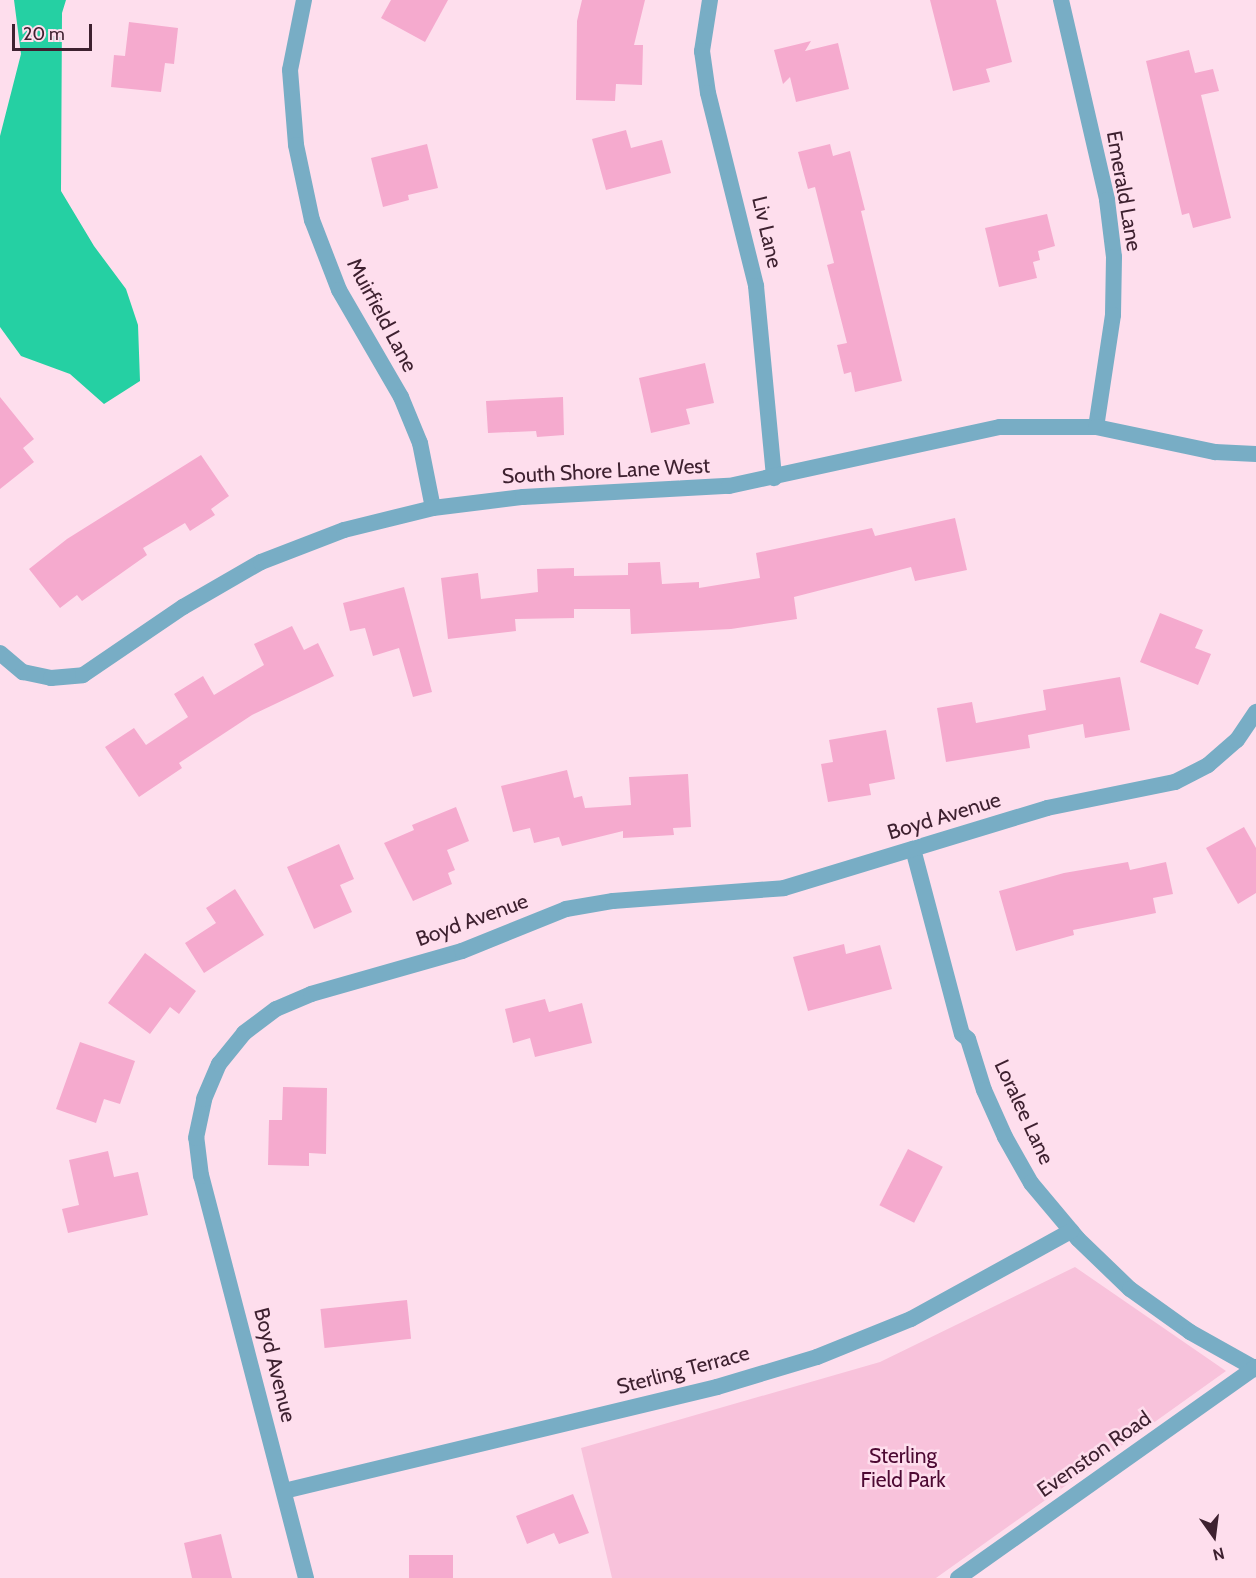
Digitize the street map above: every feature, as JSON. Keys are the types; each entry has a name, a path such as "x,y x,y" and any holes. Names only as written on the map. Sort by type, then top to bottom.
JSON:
{"street":[{"name":"Muirfield Lane","path":"304,0 290,70 296,145 312,220 339,290 401,397 420,443 433,508"},
{"name":"Liv Lane","path":"710,0 702,51 706,82 756,286 774,478"},
{"name":"Emerald Lane","path":"1061,0 1107,200 1114,257 1113,315 1096,427"},
{"name":"South Shore Lane West","path":"0,653 23,672 51,678 83,675 183,607 261,562 344,530 433,508 523,497 674,491 774,478 1000,427 1096,427 1215,452 1256,454"},
{"name":"Boyd Avenue","path":"306,1578 201,1176 196,1138 204,1099 219,1064 244,1033 276,1009 311,994 462,951 566,909 614,901 784,888 1047,808 1175,782 1208,765 1230,747 1256,712"},
{"name":"Loralee Lane","path":"913,849 962,1034 968,1040 984,1090 1031,1183 1071,1231 1130,1289 1190,1332 1256,1368"},
{"name":"Sterling Terrace","path":"284,1491 717,1387 817,1357 912,1319 1071,1231"},
{"name":"Evenston Road","path":"958,1578 1256,1368"}],"green space":[{"name":"Sterling Field Park","path":"1075,1267 1226,1371 936,1578 612,1578 581,1448 880,1362"}],"shaded area":[{"path":"14,0 66,0 62,13 61,191 94,246 126,289 138,325 140,381 104,404 70,374 21,356 0,327 0,136 21,54"}],"building":[{"path":"391,0 448,0 425,42 381,18"},
{"path":"582,0 645,0 634,45 643,45 642,85 616,84 615,101 576,100 577,21"},
{"path":"930,0 996,0 1012,62 986,69 990,82 953,91"},
{"path":"129,22 178,28 174,64 165,63 161,92 111,87 114,55 125,56"},
{"path":"811,41 805,51 838,43 849,89 796,102 790,77 783,84 774,50"},
{"path":"1189,50 1195,73 1213,69 1219,91 1201,95 1231,218 1193,228 1189,213 1182,215 1146,61"},
{"path":"626,130 631,148 662,140 671,173 606,190 592,139"},
{"path":"427,144 438,188 408,195 409,200 383,207 371,158"},
{"path":"830,144 833,156 850,151 865,210 861,211 902,381 855,392 851,372 844,374 837,345 847,343 827,265 834,263 815,187 808,189 798,152"},
{"path":"1047,214 1055,246 1038,251 1040,260 1033,262 1037,278 999,287 985,228"},
{"path":"705,363 714,403 686,409 690,424 651,433 639,378"},
{"path":"0,397 34,439 23,448 34,462 0,489"},
{"path":"563,397 564,435 537,437 536,431 488,433 486,401"},
{"path":"201,455 229,496 211,509 215,515 190,531 185,523 143,548 147,555 82,601 77,595 60,608 29,569 67,539"},
{"path":"955,518 967,570 915,581 911,567 794,597 797,619 731,629 631,634 630,609 574,609 574,618 515,619 516,631 448,639 441,578 478,573 481,599 538,592 537,569 574,568 574,576 628,575 628,563 660,562 662,584 699,582 699,588 760,578 756,553 872,528 875,536"},
{"path":"404,587 432,692 413,697 399,648 373,656 365,628 350,631 343,603"},
{"path":"1160,613 1203,630 1195,648 1211,654 1198,685 1140,662"},
{"path":"292,626 304,650 318,643 334,676 252,715 179,763 182,768 139,797 105,747 134,728 146,745 188,717 174,694 203,676 214,695 264,665 254,644"},
{"path":"1120,677 1130,730 1085,738 1083,724 1028,735 1030,748 946,762 937,708 972,702 976,723 1046,710 1043,690"},
{"path":"886,730 895,779 869,784 871,795 828,802 821,764 833,762 829,740"},
{"path":"567,770 574,798 582,796 585,808 631,805 629,777 688,774 691,827 673,828 674,835 623,838 623,831 562,846 559,837 534,843 530,828 513,832 501,786"},
{"path":"456,807 469,841 447,850 455,870 448,873 452,884 413,901 384,843 414,830 412,825"},
{"path":"1244,827 1256,848 1256,893 1238,904 1206,848"},
{"path":"339,844 354,879 340,885 352,912 314,929 287,867"},
{"path":"1128,862 1130,870 1166,862 1173,894 1153,898 1156,913 1073,930 1074,935 1016,951 999,891 1064,873"},
{"path":"235,889 264,935 204,973 185,943 216,923 206,908"},
{"path":"844,944 846,954 880,945 892,989 808,1011 793,957"},
{"path":"145,953 196,991 179,1014 170,1007 150,1034 108,1003"},
{"path":"545,999 549,1012 582,1003 592,1043 535,1057 530,1038 513,1043 505,1009"},
{"path":"80,1042 135,1061 120,1104 104,1099 96,1123 56,1109"},
{"path":"283,1087 327,1088 326,1154 309,1153 309,1166 268,1165 269,1120 282,1120"},
{"path":"908,1149 943,1167 914,1223 879,1205"},
{"path":"108,1151 114,1177 138,1172 148,1215 68,1233 62,1209 79,1205 69,1160"},
{"path":"407,1300 411,1339 325,1348 320,1309"},
{"path":"573,1494 589,1533 559,1544 554,1533 527,1544 516,1516"},
{"path":"221,1534 232,1578 192,1578 184,1543"},
{"path":"409,1555 453,1555 453,1578 409,1578"}]}
